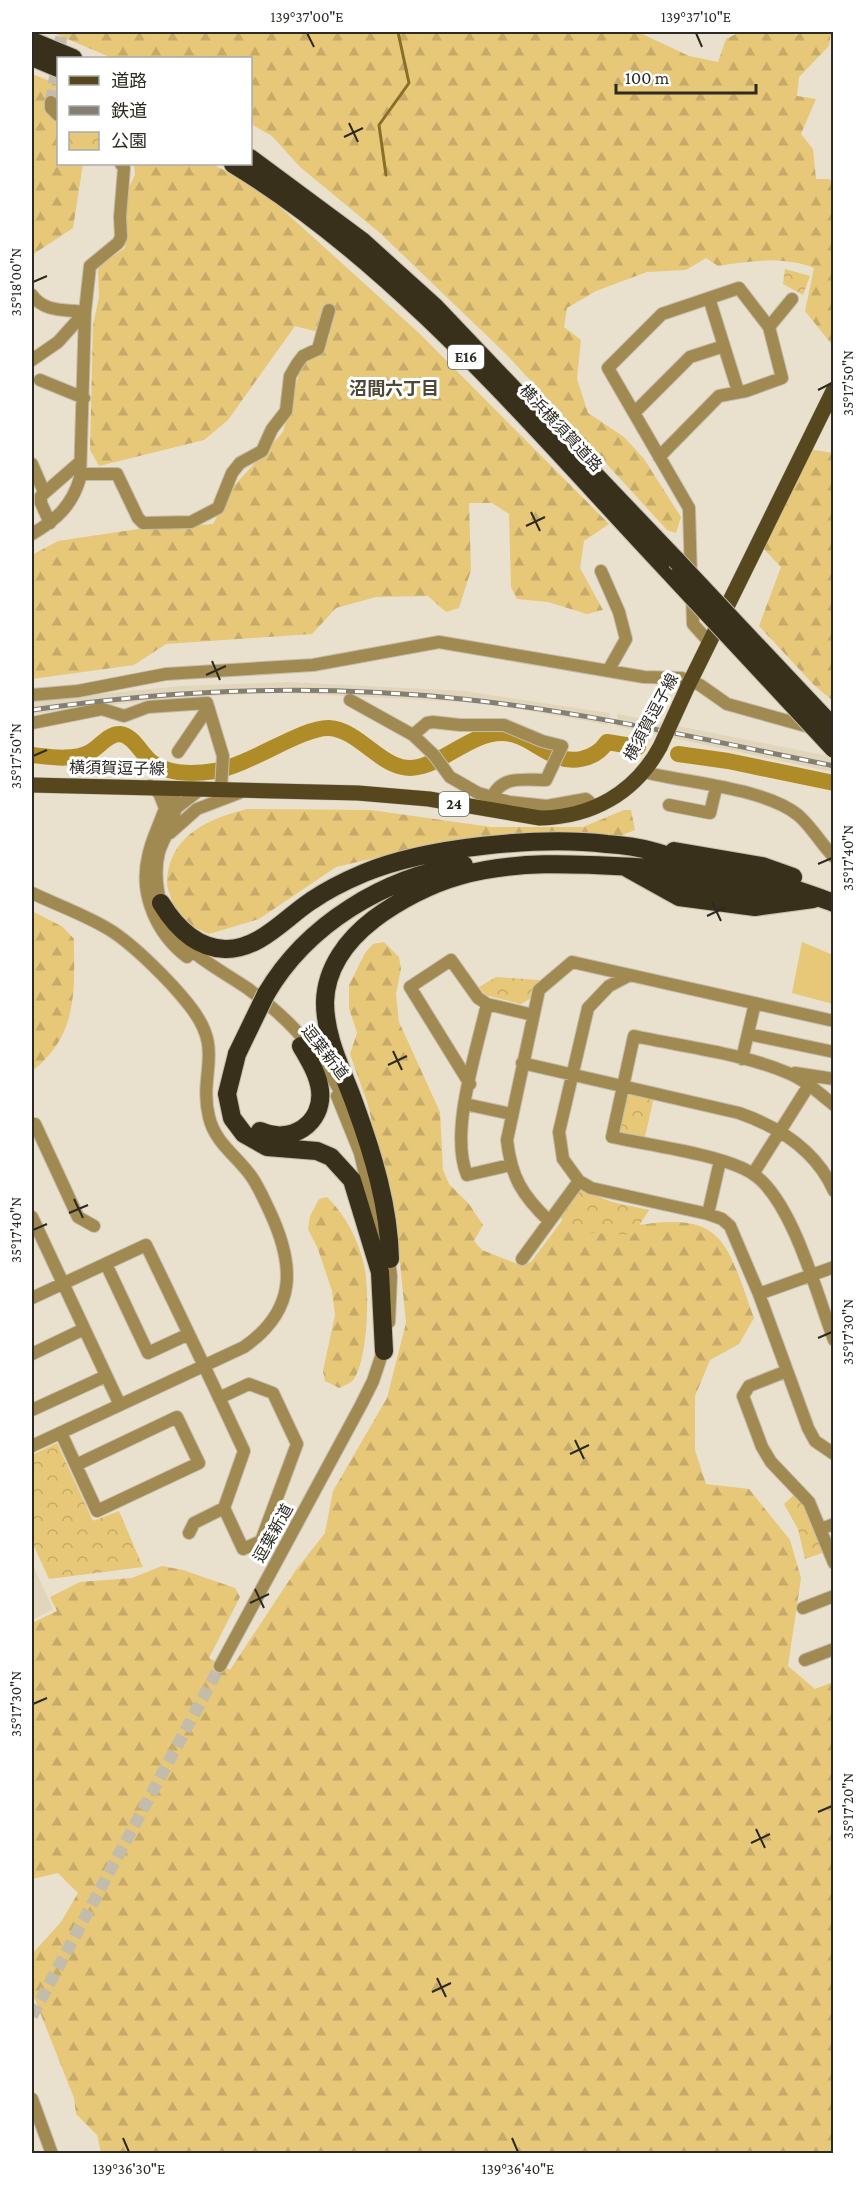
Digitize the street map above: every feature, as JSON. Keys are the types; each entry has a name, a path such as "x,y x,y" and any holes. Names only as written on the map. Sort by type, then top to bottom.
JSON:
{"highway":[{"path":"32,40 71,57"},
{"path":"32,57 57,68"},
{"name":"横浜横須賀道路","path":"252,159 362,241 435,307 675,569 834,749"},
{"name":"横浜横須賀道路","path":"234,165 296,207 395,288 834,728"},
{"path":"161,903 173,921 189,936 206,945 225,949 246,945 261,938 311,901 352,878 386,865 490,847 548,843 607,844 655,868 679,897 755,907 816,895"},
{"path":"384,1351 383,1294 380,1272 352,1180 331,1157 309,1150 267,1147 244,1134 232,1118 227,1094 240,1056 269,996 290,960 321,929 357,904 404,881 451,867 490,861 655,868"},
{"path":"269,996 315,946 356,914 409,888 459,876 536,866 628,866 722,873 769,881 816,895"},
{"path":"628,866 668,880 816,895"},
{"path":"390,1259 389,1233 369,1147 338,1066 328,1031 327,991 335,963 344,948 367,924 400,902 459,876"},
{"path":"240,1056 237,1092 244,1116 251,1126 267,1134 276,1137 288,1136 309,1124 321,1100 315,1072 302,1046"}],"main road":[{"name":"横須賀逗子線","path":"222,783 249,789 408,797 540,818 568,816 595,807 623,791 644,772 660,747 803,446 834,389"},
{"name":"横須賀逗子線","path":"803,446 834,406"},
{"name":"24","path":"202,788 222,783"},
{"name":"横須賀逗子線","path":"32,785 202,788"}],"street":[{"path":"51,102 51,108 57,114"},
{"path":"32,534 63,513 76,493 80,468 85,312 90,266 118,243 121,237 120,218 124,168 122,165"},
{"path":"659,457 719,396 782,378 769,327 739,288 662,314 608,368 690,512 693,624 710,643"},
{"path":"32,295 38,305 56,310 85,312"},
{"path":"709,298 738,391"},
{"path":"769,327 792,299"},
{"path":"44,492 80,468 117,474 138,518 143,523 191,522 218,508 232,473 240,463 261,451 272,429 286,411 290,376 303,356 318,349 329,310"},
{"path":"32,360 58,342 85,312"},
{"path":"634,413 690,357 724,346"},
{"path":"40,380 84,398"},
{"path":"32,464 44,492 41,503 50,523"},
{"path":"601,571 619,612 626,639 608,671"},
{"path":"32,695 78,691 166,674 314,665 439,642 689,684 727,704 834,733"},
{"path":"350,700 413,735 437,758 450,777 492,798 547,806 586,799 595,807"},
{"path":"32,723 102,709 124,716 148,707 207,703 224,760 222,783"},
{"path":"178,752 208,708"},
{"path":"413,735 433,722 460,725 504,724 562,746 546,780 507,781 496,789 492,798"},
{"path":"644,772 783,805 805,822 834,857"},
{"path":"158,787 172,795 176,807"},
{"path":"158,787 164,804 161,834"},
{"path":"161,834 176,807 202,788"},
{"path":"669,805 710,813 716,788"},
{"path":"161,834 196,809 249,789"},
{"name":"逗葉新道","path":"161,834 157,867 161,903 170,926 179,940 280,1014 302,1036 327,1068 353,1116 364,1147 390,1259 390,1313 384,1351 362,1405 220,1666"},
{"name":"逗葉新道","path":"161,834 147,858 147,888 151,907 162,931 174,946 262,1009 302,1046 323,1072 342,1106 366,1175 386,1272 384,1351"},
{"path":"32,893 124,939 188,1003 200,1020 208,1041 211,1060 207,1102 209,1119 217,1136 250,1174 261,1194 285,1248 287,1284 283,1303 260,1336 231,1353 32,1446"},
{"path":"470,1084 410,987 451,960 478,998 488,1004 533,1015"},
{"path":"549,1221 526,1198 510,1165 507,1140 539,990 572,962 834,1021"},
{"path":"630,975 609,986 588,1008 559,1132 559,1146 563,1160 579,1181 591,1188 722,1219 735,1234 808,1428 815,1441 834,1454"},
{"path":"742,1059 755,1003"},
{"path":"488,1004 465,1104 460,1141 462,1164 467,1175 510,1165"},
{"path":"748,1034 834,1052"},
{"path":"834,1079 788,1072 742,1059 634,1036 612,1137 720,1161 753,1174 766,1184 785,1212 834,1340"},
{"path":"522,1063 739,1113 781,1130 803,1148 820,1168 834,1191"},
{"path":"788,1072 834,1105"},
{"path":"753,1174 809,1085"},
{"path":"465,1104 511,1114"},
{"path":"32,1125 35,1124 78,1217 94,1226"},
{"path":"708,1215 720,1161"},
{"path":"522,1259 579,1181"},
{"path":"32,1217 35,1235 63,1284 120,1405"},
{"path":"32,1298 146,1245 204,1365 219,1398 244,1450 224,1508 243,1549 261,1541 297,1444 273,1393 249,1384 219,1398"},
{"path":"106,1264 148,1353 189,1334"},
{"path":"759,1294 834,1267"},
{"path":"32,1354 84,1329"},
{"path":"787,1371 749,1386 743,1396 762,1447 771,1462 809,1502 834,1563"},
{"path":"32,1410 106,1376"},
{"path":"61,1433 97,1510 199,1463 177,1417 76,1465"},
{"path":"189,1533 194,1522 224,1508"},
{"path":"821,1529 834,1524"},
{"path":"803,1608 834,1596"},
{"path":"805,1660 834,1649"},
{"path":"32,2099 37,2129 52,2154"}],"shaded area":[{"path":"288,682 464,691 610,713 608,725 513,708 463,702 287,693 181,697 32,714 32,702 69,697 181,686"},
{"path":"618,714 833,757 833,772 616,726"},
{"path":"32,1563 53,1609 32,1620"}],"green space":[{"path":"51,32 638,32 689,56 718,62 726,39 740,32 793,32 796,35 804,32 831,32 829,46 799,77 797,96 816,99 801,134 813,149 816,179 830,179 833,187 833,346 805,311 814,268 791,262 754,261 718,266 706,258 686,270 647,272 596,291 567,308 564,327 581,340 577,379 588,413 624,437 644,459 681,517 676,533 667,530 507,355 380,233 300,167 272,136 252,125 252,57 110,57"},
{"path":"32,74 57,84 57,165 83,165 73,228 32,255"},
{"path":"134,165 214,165 260,189 420,334 609,524 584,541 580,568 603,610 587,614 548,602 517,599 511,587 509,514 492,503 469,503 471,570 459,608 446,612 428,596 376,597 336,608 312,634 166,644 134,665 32,679 32,555 58,541 138,529 213,524 233,487 283,432 300,370 330,335 295,326 228,420 204,440 99,466 90,450 93,325 99,297 98,267 125,248 127,191 135,175"},
{"path":"785,269 810,276 803,295 783,284"},
{"path":"809,449 833,453 833,701 813,684 759,626 781,567 764,549"},
{"path":"247,809 371,810 491,827 583,827 624,810 631,810 635,830 620,836 558,836 405,851 336,867 259,919 209,934 182,922 168,890 167,879 170,863 176,850 194,831 219,818"},
{"path":"32,911 63,927 74,939 74,985 70,1015 65,1029 49,1055 32,1070"},
{"path":"384,942 399,957 401,969 396,994 399,1022 440,1112 443,1170 449,1184 469,1204 483,1225 474,1241 482,1250 520,1265 531,1262 566,1215 601,1227 678,1222 706,1229 718,1238 730,1255 739,1276 754,1318 739,1344 710,1360 695,1396 695,1450 706,1484 749,1489 790,1540 801,1578 788,1666 815,1689 833,1682 833,2153 101,2153 97,2135 76,2114 74,2098 32,1992 32,1954 61,1922 78,1893 58,1873 32,1879 32,1623 57,1611 50,1597 80,1582 132,1578 162,1566 183,1570 235,1588 240,1597 209,1658 230,1670 296,1570 325,1533 333,1491 387,1398 406,1323 396,1223 368,1105 350,1054 357,1033 349,1008 349,985 365,953 373,944"},
{"path":"802,942 833,955 833,1004 792,993"},
{"path":"496,977 539,980 531,998 521,1004 485,995 479,987"},
{"path":"627,1090 654,1097 645,1137 617,1131"},
{"path":"579,1189 612,1202 649,1210 633,1235 575,1232 559,1216"},
{"path":"327,1197 340,1212 355,1237 364,1265 367,1290 365,1340 359,1369 353,1380 339,1388 325,1381 323,1371 335,1315 332,1291 318,1249 308,1229 310,1216 319,1199"},
{"path":"57,1443 93,1521 119,1511 143,1567 49,1579 32,1542 32,1455"},
{"path":"795,1494 804,1503 825,1552 805,1559 798,1529 784,1504"}],"waterway":[{"path":"386,175 379,125 409,83 398,32"},
{"path":"32,755 76,757 94,750 107,738 120,734 130,738 149,760 160,767 183,773 208,772 244,762 305,733 329,728 352,736 394,765 406,768 429,764 480,737 502,733 513,734 550,753 570,760 592,755 607,742 638,747"},
{"path":"678,754 728,761 834,783"}],"tunnel":[{"path":"58,57 62,32"},
{"path":"51,102 57,64"},
{"path":"32,2016 220,1666"}],"railway":[{"path":"32,710 193,693 301,690 408,694 556,711 834,766"}],"district":[{"name":"沼間六丁目","path":"394,389"}]}
